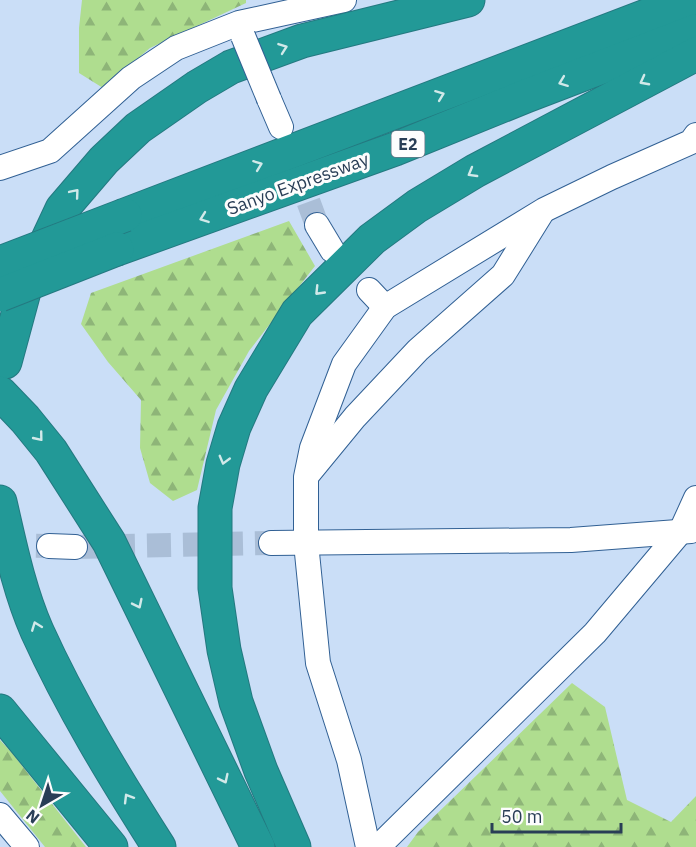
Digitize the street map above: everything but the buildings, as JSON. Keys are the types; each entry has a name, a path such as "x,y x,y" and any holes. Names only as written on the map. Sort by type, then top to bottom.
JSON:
{"highway":[{"path":"258,847 109,542 51,451 25,419 2,378 25,288 62,209 104,160 138,128 197,87 231,67 302,41 468,0"},
{"name":"Sanyo Expressway","path":"0,263 688,0"},
{"name":"Sanyo Expressway","path":"0,295 117,249 395,150 526,96 696,31"},
{"path":"294,847 261,771 236,702 224,650 214,588 215,508 223,464 234,427 251,389 297,313 372,239 417,206 475,171 696,54"},
{"path":"0,502 12,555 36,629 73,704 159,847"},
{"path":"0,711 111,847"}],"street":[{"path":"0,168 50,151 131,78 176,48 344,0"},
{"path":"241,29 281,127"},
{"path":"368,847 349,760 318,663 306,543 306,477 312,448 344,364 377,298 544,210 691,142 696,135"},
{"path":"306,477 355,417 418,350 503,275 544,210"},
{"path":"317,225 332,250"},
{"path":"378,847 595,633 688,531 696,498"},
{"path":"271,543 571,540 688,531"},
{"path":"49,546 75,547"},
{"path":"0,815 27,847"}],"green space":[{"path":"82,0 246,0 246,3 150,48 103,88 79,73 79,28"},
{"path":"289,221 315,266 249,351 216,410 197,490 173,501 150,483 140,448 141,400 108,362 81,324 91,293"},
{"path":"572,683 605,707 627,800 671,822 696,796 696,847 407,847 418,832"},
{"path":"0,740 86,847 45,847 0,791"}],"tunnel":[{"path":"296,168 317,225"},
{"path":"75,547 271,543"},
{"path":"0,545 49,546"}]}
